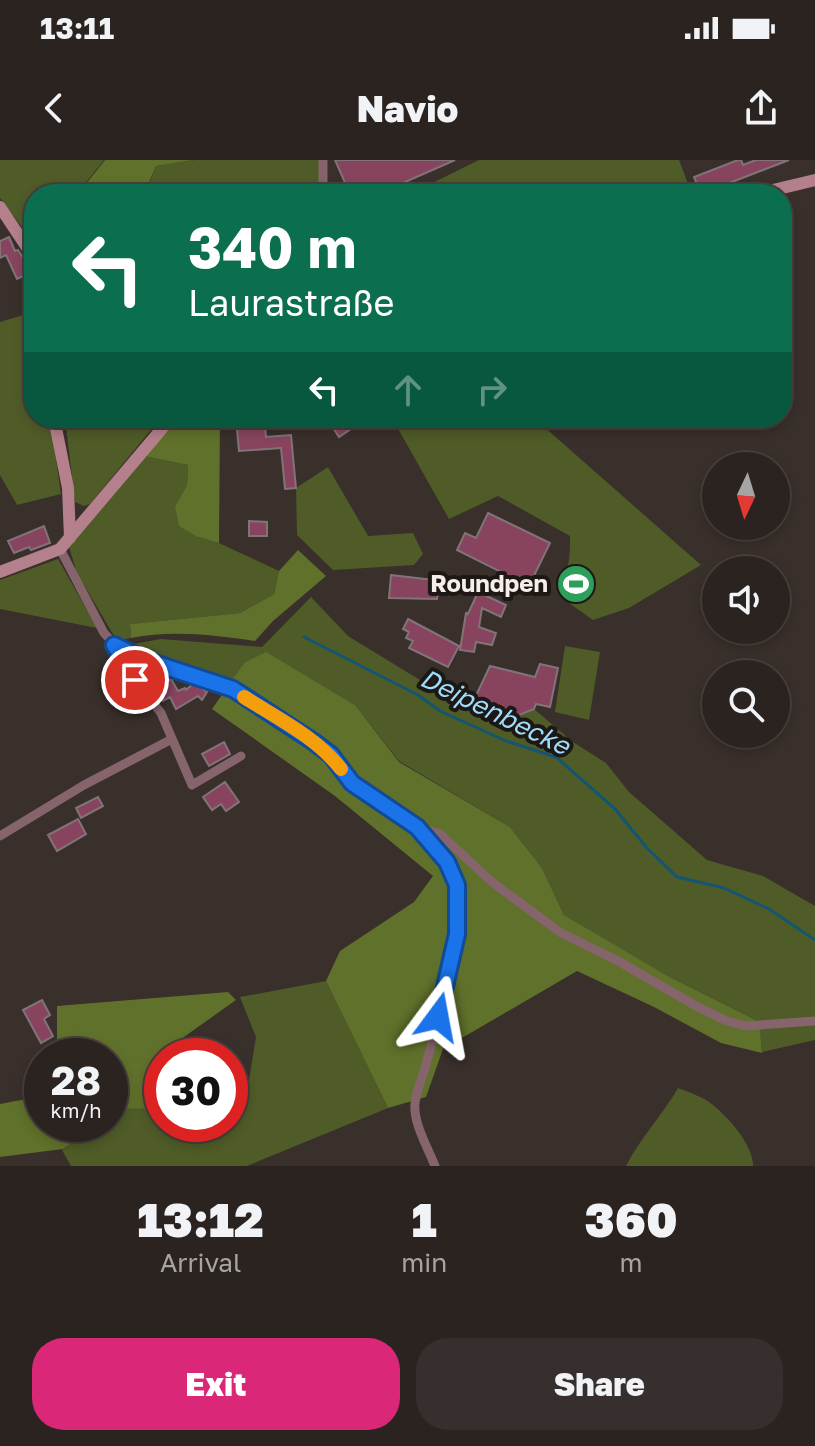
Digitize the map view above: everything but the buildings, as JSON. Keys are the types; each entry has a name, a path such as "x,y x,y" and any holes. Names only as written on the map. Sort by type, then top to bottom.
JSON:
{"street":[{"path":"323,160 323,184"},
{"path":"792,186 815,180"},
{"path":"0,207 24,243"},
{"path":"56,428 68,488 70,538"},
{"path":"0,572 60,549 163,428"},
{"path":"60,549 104,633 161,713 192,785 241,756"},
{"path":"114,645 148,661 233,689 331,755 352,783 417,827 447,862 457,885 457,934 415,1103 420,1127 435,1166"},
{"path":"0,836 121,764 172,739"},
{"path":"417,827 440,834 492,882 561,933 618,961 696,1006 727,1021 746,1026 815,1021"}],"green space":[{"path":"0,160 104,160 85,184 24,184 24,230 0,198"},
{"path":"105,160 194,160 156,166 148,184 86,184"},
{"path":"195,160 321,160 320,184 149,184 156,166"},
{"path":"479,160 679,160 688,184 430,184"},
{"path":"24,315 24,428 51,428 61,494 17,505 0,475 0,322"},
{"path":"66,428 152,428 90,504 84,506 75,502"},
{"path":"171,428 220,428 219,543 198,537 179,526 175,506 187,485 188,465 144,456"},
{"path":"398,428 545,428 701,565 629,608 593,620 569,603 580,598 564,594 562,587 569,561 570,536 498,496 449,519"},
{"path":"144,456 188,465 187,485 175,506 198,537 219,543 279,571 274,594 240,613 130,624 131,638 117,641 77,573 69,547"},
{"path":"328,467 368,536 413,533 423,554 414,565 333,570 297,535 296,488"},
{"path":"298,550 326,576 273,621 255,641 178,634 131,638 130,624 240,613 274,594 279,571"},
{"path":"58,559 97,628 0,609 0,580"},
{"path":"311,597 348,636 464,707 528,732 519,715 534,709 573,742 606,763 629,792 707,860 763,876 815,906 815,1040 762,1052 758,1022 740,1021 564,915 542,868 510,827 399,761 356,706 244,663 230,684 122,646 161,639 262,647"},
{"path":"565,646 600,652 589,720 555,712"},
{"path":"266,652 356,706 399,762 510,827 542,868 564,915 669,977 759,1022 762,1053 721,1043 577,971 443,1049 426,1097 388,1108 326,981 340,951 414,902 433,876 335,796 212,709 244,663"},
{"path":"326,981 388,1108 247,1166 71,1166 62,1150 74,1142 128,1142 128,1109 144,1108 144,1142 248,1142 248,1086 256,1037 240,997"},
{"path":"228,992 236,1000 183,1038 144,1038 144,1108 128,1109 128,1038 57,1038 57,1006"},
{"path":"678,1088 705,1100 723,1114 744,1139 753,1166 626,1166"},
{"path":"24,1099 24,1142 74,1142 63,1149 0,1157 0,1104"}],"waterway":[{"name":"Deipenbecke","path":"304,637 418,695 440,711 506,741 556,757 615,809 647,848 677,877 724,888 769,909 815,940"}],"slow traffic":[{"path":"244,697 314,742 331,755 341,769"}],"place":[{"name":"Roundpen","path":"576,584"}],"route":[{"path":"135,680 114,645 148,661 233,689 314,742 331,755 352,783 417,827 447,862 457,885 457,934 438,1017"}]}
